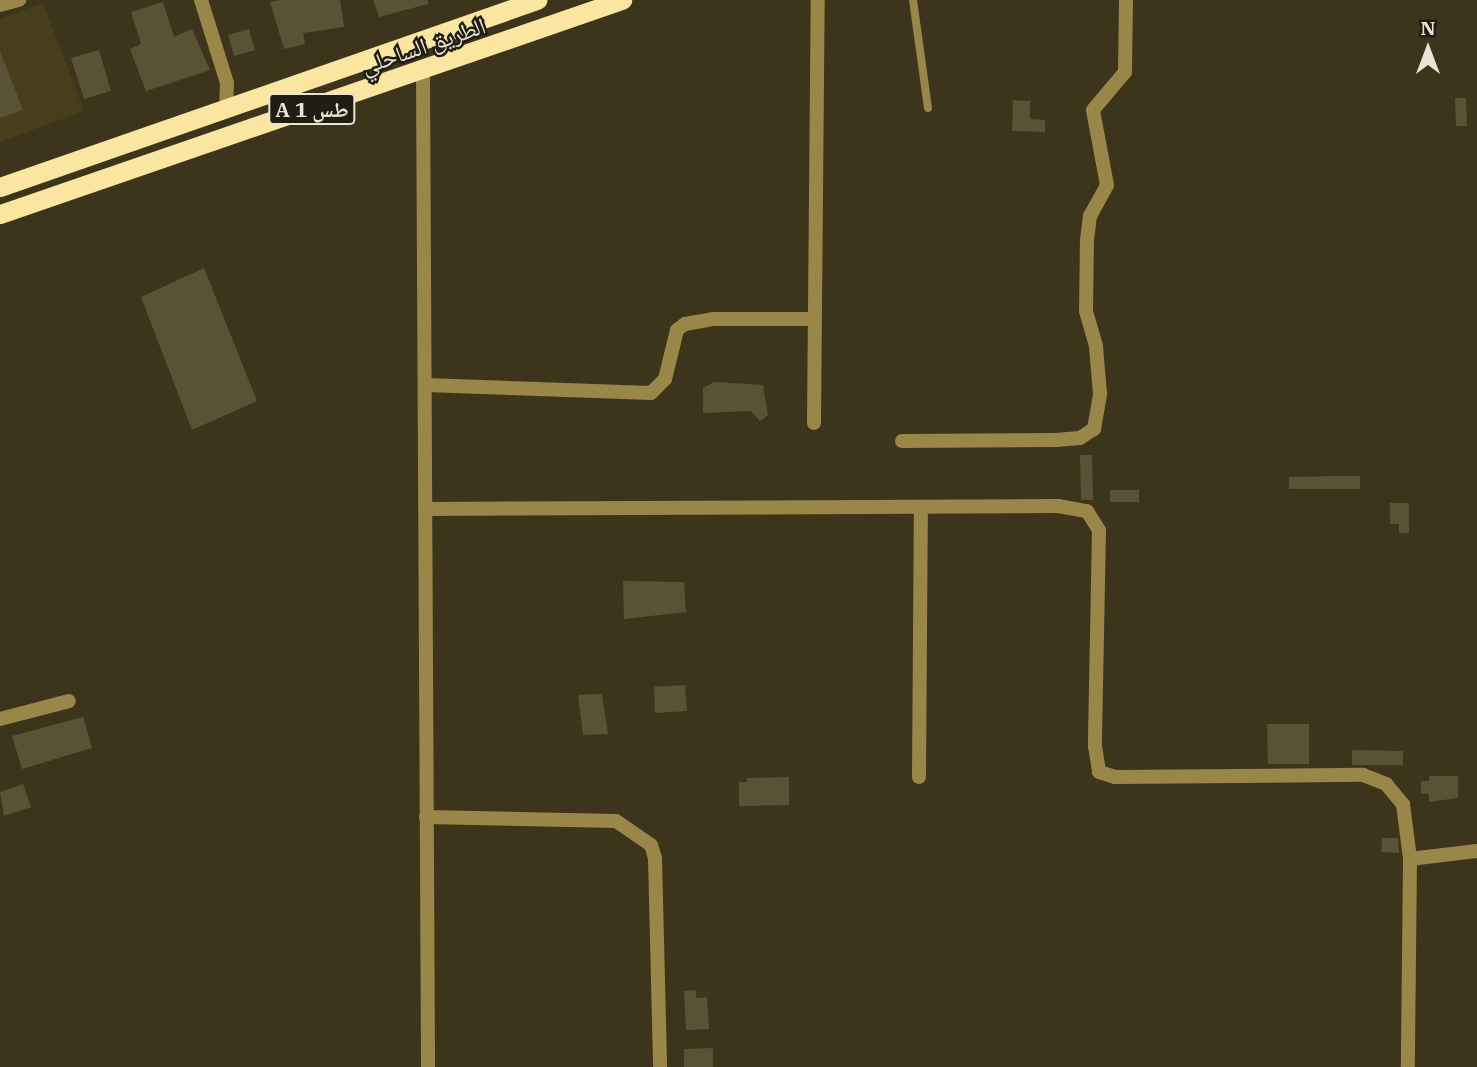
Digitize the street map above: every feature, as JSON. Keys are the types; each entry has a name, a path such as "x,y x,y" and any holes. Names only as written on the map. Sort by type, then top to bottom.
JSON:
{"highway":[{"name":"الطريق الساحلي","path":"0,187 226,106 537,0"},
{"name":"الطريق الساحلي","path":"0,214 423,72 622,0"}],"street":[{"path":"0,5 19,0"},
{"path":"201,0 228,83 226,106"},
{"path":"814,423 818,0"},
{"path":"902,441 1056,440 1080,438 1094,429 1100,394 1096,346 1086,311 1087,240 1090,216 1107,185 1093,110 1125,72 1126,0"},
{"path":"423,72 428,1067"},
{"path":"425,385 650,393 665,379 677,331 685,324 713,319 813,319"},
{"path":"427,509 921,509 1058,506 1087,511 1096,519 1099,582 1095,746 1099,772 1115,777 1300,774 1376,778 1403,804 1410,859 1408,1067"},
{"path":"919,777 921,509"},
{"path":"0,719 69,701"},
{"path":"426,817 616,821 651,845 659,947 660,1067"},
{"path":"1410,859 1477,851"}],"lane":[{"path":"913,0 928,108"}],"shaded area":[{"path":"43,3 84,111 0,142 0,19"}],"building":[{"path":"340,0 344,27 303,33 305,44 284,49 270,2"},
{"path":"373,0 428,0 428,4 379,17"},
{"path":"163,2 174,37 192,29 210,70 146,91 130,49 141,44 131,12"},
{"path":"249,29 255,50 234,56 228,35"},
{"path":"99,50 111,91 84,99 71,58"},
{"path":"0,51 23,110 0,118"},
{"path":"1455,98 1466,98 1467,126 1456,126"},
{"path":"1013,100 1030,101 1030,119 1045,120 1045,132 1012,131"},
{"path":"204,268 257,401 192,430 141,297"},
{"path":"714,382 763,385 768,415 760,421 751,411 703,413 703,388"},
{"path":"1080,455 1092,455 1093,500 1081,500"},
{"path":"1360,476 1360,489 1289,489 1289,477"},
{"path":"1110,490 1139,490 1139,502 1110,502"},
{"path":"1390,503 1409,503 1409,533 1399,533 1399,524 1390,524"},
{"path":"623,581 684,582 686,612 624,619"},
{"path":"685,685 687,711 655,713 654,687"},
{"path":"602,694 608,734 583,735 578,695"},
{"path":"83,717 92,748 22,769 12,736"},
{"path":"1267,724 1309,724 1309,764 1268,764"},
{"path":"1352,750 1403,751 1403,765 1352,765"},
{"path":"1429,776 1458,776 1458,798 1429,802 1429,794 1421,794 1421,781 1429,781"},
{"path":"789,777 789,805 739,806 739,782 747,782 747,778"},
{"path":"23,784 31,807 4,816 0,792"},
{"path":"1382,838 1398,838 1399,853 1381,852"},
{"path":"696,990 696,998 707,997 709,1029 686,1030 684,991"},
{"path":"713,1048 713,1067 684,1067 684,1049"}]}
